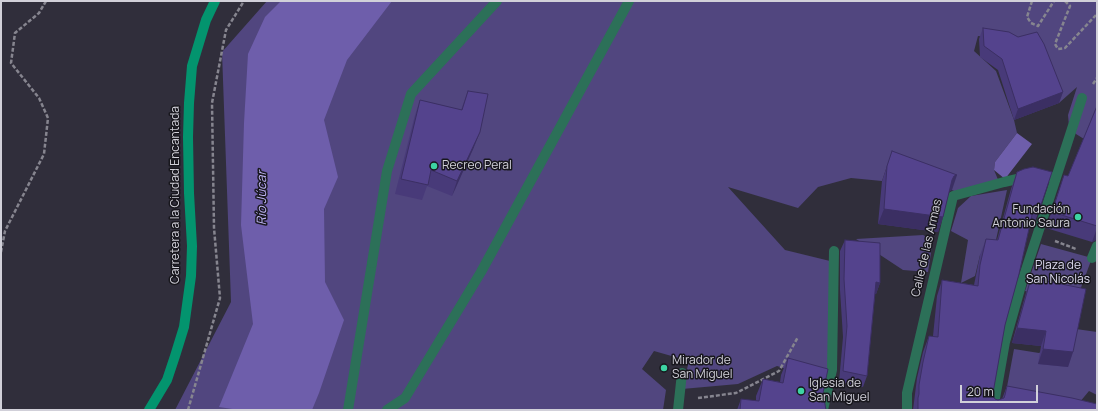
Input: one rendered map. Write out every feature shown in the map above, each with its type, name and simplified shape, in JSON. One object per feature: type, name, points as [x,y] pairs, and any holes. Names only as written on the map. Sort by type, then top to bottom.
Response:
[{"type":"main road","name":"Carretera a la Ciudad Encantada","points":[[149,410],[167,380],[184,327],[191,276],[192,246],[188,193],[189,103],[192,66],[206,20],[215,1]]},
{"type":"street","points":[[348,410],[387,171],[411,94],[497,1]]},
{"type":"street","points":[[386,410],[405,398],[481,272],[629,1]]},
{"type":"street","points":[[993,410],[1005,342],[1037,235],[1082,98]]},
{"type":"street","name":"Calle de las Armas","points":[[907,410],[907,393],[953,196],[1026,177],[1056,177]]},
{"type":"street","points":[[823,410],[832,370],[834,250]]},
{"type":"street","points":[[679,405],[682,373]]},
{"type":"path","points":[[1,252],[5,231],[44,154],[48,118],[39,98],[11,63],[15,33],[39,13],[46,1]]},
{"type":"path","points":[[188,410],[220,298],[214,228],[212,103],[226,30],[244,1]]},
{"type":"path","points":[[1032,1],[1027,17],[1031,23],[1038,26],[1054,1]]},
{"type":"path","points":[[1064,1],[1070,6],[1055,44],[1058,49],[1065,48],[1097,14]]},
{"type":"path","points":[[1037,235],[1094,253]]},
{"type":"path","points":[[679,405],[736,393],[779,371],[798,337]]},
{"type":"green space","points":[[267,1],[1097,1],[1097,111],[1084,139],[1076,134],[1069,126],[1068,115],[1077,87],[1059,103],[1035,44],[978,36],[974,51],[996,71],[1014,120],[1017,133],[995,162],[994,170],[999,182],[957,192],[887,166],[882,181],[851,178],[818,187],[798,208],[728,187],[785,250],[830,261],[829,382],[777,366],[738,384],[682,389],[689,361],[654,351],[642,369],[666,390],[663,410],[175,410],[231,302],[222,52]]},
{"type":"green space","points":[[1007,190],[994,249],[980,255],[975,276],[961,283],[968,240],[951,231],[958,208],[971,196]]},
{"type":"green space","points":[[923,235],[933,240],[928,272],[903,270],[856,239]]},
{"type":"green space","name":"Plaza de San Nicolás","points":[[1041,244],[1092,258],[1076,301],[1025,291]]},
{"type":"green space","points":[[1076,329],[1097,332],[1097,395],[1089,391],[1079,403],[1004,403],[1014,349],[1039,353]]},
{"type":"water","name":"Río Júcar","points":[[281,1],[392,1],[347,60],[324,120],[338,177],[324,209],[325,282],[344,320],[319,393],[312,410],[239,410],[219,407],[253,324],[241,225],[248,54],[265,17]]},
{"type":"water","points":[[1017,133],[1032,144],[1005,179],[994,170],[995,162]]},
{"type":"building","points":[[983,28],[1009,32],[1018,37],[1037,32],[1044,44],[1063,92],[1018,109],[1002,59],[984,46]]},
{"type":"building","name":"Recreo Peral","points":[[468,91],[488,94],[480,132],[457,181],[431,170],[428,185],[401,179],[420,100],[462,110]]},
{"type":"building","points":[[1097,106],[1097,226],[1052,212],[1064,175],[1068,176]]},
{"type":"building","points":[[892,151],[957,175],[954,176],[952,180],[943,217],[884,209],[887,166]]},
{"type":"building","points":[[1033,167],[1052,172],[1040,208],[1034,206],[1019,274],[1005,325],[993,396],[998,400],[1004,398],[1007,386],[1097,404],[1097,410],[918,410],[919,385],[929,336],[938,337],[942,280],[978,286],[980,265],[986,239],[998,240],[1017,172]]},
{"type":"building","points":[[845,240],[880,243],[880,283],[876,282],[867,376],[843,371],[847,326],[844,279]]},
{"type":"building","points":[[1031,278],[1086,289],[1073,352],[1043,349],[1046,331],[1017,328]]},
{"type":"building","points":[[788,358],[828,369],[823,393],[826,410],[740,410],[741,399],[759,401],[763,379],[783,383]]},
{"type":"place","name":"Recreo Peral","points":[[434,166]]},
{"type":"place","name":"Fundación Antonio Saura","points":[[1078,217]]},
{"type":"place","name":"Mirador de San Miguel","points":[[664,368]]},
{"type":"place","name":"Iglesia de San Miguel","points":[[801,391]]}]
